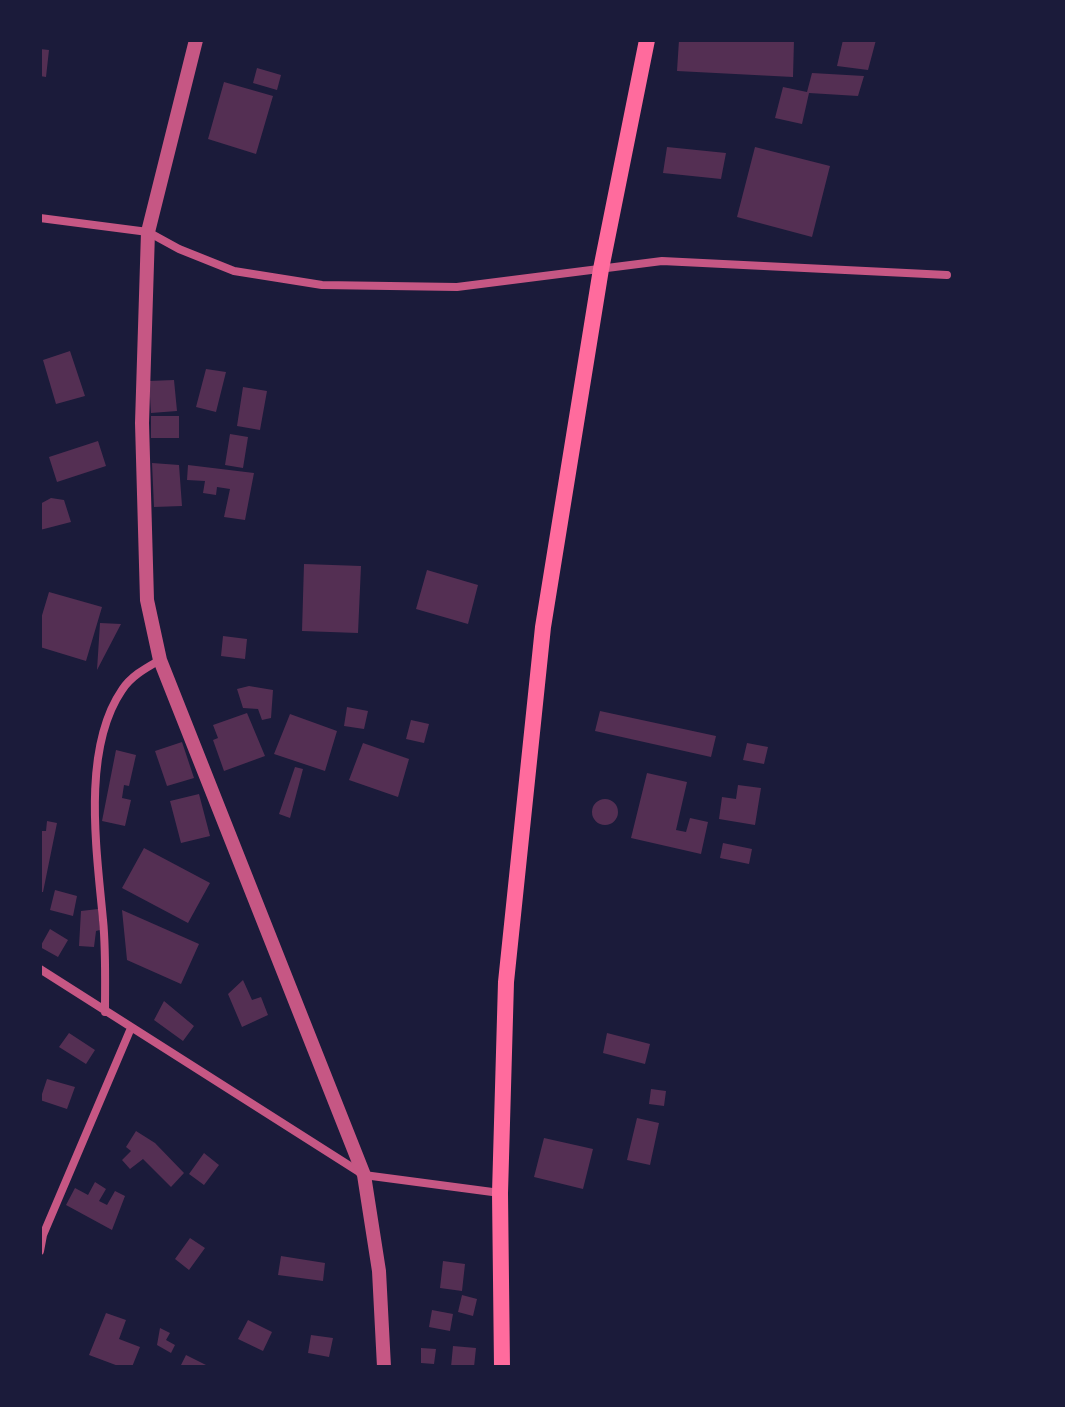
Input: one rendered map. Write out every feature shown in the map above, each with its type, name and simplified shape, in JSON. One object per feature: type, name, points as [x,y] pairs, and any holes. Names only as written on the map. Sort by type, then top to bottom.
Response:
[{"type":"main road","points":[[502,1367],[500,1193],[506,982],[543,627],[601,269],[647,40]]},
{"type":"street","points":[[196,40],[148,232],[142,423],[147,600],[160,660],[364,1175],[379,1271],[384,1367]]},
{"type":"street","points":[[40,218],[148,232],[179,249],[234,271],[322,285],[457,287],[662,261],[947,275]]},
{"type":"street","points":[[105,1012],[104,923],[93,827],[94,794],[107,723],[121,690],[136,675],[160,660]]},
{"type":"street","points":[[40,969],[364,1175],[500,1193]]},
{"type":"street","points":[[40,1251],[43,1235],[131,1028]]},
{"type":"building","points":[[679,40],[794,40],[793,77],[677,71]]},
{"type":"building","points":[[843,40],[876,40],[868,70],[837,66]]},
{"type":"building","points":[[40,49],[49,50],[46,77],[40,76]]},
{"type":"building","points":[[257,68],[281,75],[277,90],[253,83]]},
{"type":"building","points":[[812,73],[864,76],[858,96],[809,93],[802,124],[775,118],[783,87],[807,92]]},
{"type":"building","points":[[224,82],[273,96],[256,154],[208,139]]},
{"type":"building","points":[[667,147],[726,153],[721,179],[663,173]]},
{"type":"building","points":[[755,147],[830,166],[812,237],[737,217]]},
{"type":"building","points":[[70,351],[85,396],[56,404],[43,360]]},
{"type":"building","points":[[206,369],[226,372],[216,412],[196,407]]},
{"type":"building","points":[[174,380],[177,411],[151,413],[149,381]]},
{"type":"building","points":[[243,387],[267,391],[260,430],[237,426]]},
{"type":"building","points":[[151,416],[179,416],[179,438],[151,438]]},
{"type":"building","points":[[230,434],[248,437],[243,468],[225,465]]},
{"type":"building","points":[[98,441],[106,466],[57,482],[49,457]]},
{"type":"building","points":[[152,463],[179,465],[182,506],[154,507]]},
{"type":"building","points":[[188,465],[254,473],[245,520],[224,517],[230,489],[217,487],[216,495],[203,493],[205,481],[187,480]]},
{"type":"building","points":[[51,498],[64,500],[71,522],[40,530],[40,504]]},
{"type":"building","points":[[304,564],[361,566],[358,633],[302,631]]},
{"type":"building","points":[[427,570],[478,585],[468,624],[416,609]]},
{"type":"building","points":[[49,592],[102,607],[86,661],[40,647],[40,622]]},
{"type":"building","points":[[100,623],[121,624],[97,670]]},
{"type":"building","points":[[223,636],[247,639],[245,659],[221,656]]},
{"type":"building","points":[[249,686],[273,690],[271,718],[262,720],[258,709],[243,708],[237,689]]},
{"type":"building","points":[[347,707],[368,711],[364,729],[344,726]]},
{"type":"building","points":[[600,711],[716,736],[711,757],[595,731]]},
{"type":"building","points":[[247,713],[265,756],[224,771],[213,740],[218,738],[213,725]]},
{"type":"building","points":[[290,714],[337,731],[325,771],[274,754]]},
{"type":"building","points":[[411,720],[429,724],[424,743],[406,739]]},
{"type":"building","points":[[182,742],[194,778],[167,786],[155,751]]},
{"type":"building","points":[[363,743],[409,759],[398,797],[349,780]]},
{"type":"building","points":[[747,743],[768,747],[764,764],[743,760]]},
{"type":"building","points":[[116,750],[136,755],[129,786],[124,785],[122,798],[131,800],[125,826],[102,821]]},
{"type":"building","points":[[295,767],[303,769],[290,818],[279,814]]},
{"type":"building","points":[[647,773],[687,782],[676,830],[686,832],[690,818],[708,822],[701,854],[631,838]]},
{"type":"building","points":[[738,785],[761,788],[755,825],[719,819],[722,797],[736,799]]},
{"type":"building","points":[[199,794],[210,836],[181,843],[170,801]]},
{"type":"building","points":[[605,799],[614,803],[618,812],[614,821],[605,825],[596,821],[592,812],[596,803]]},
{"type":"building","points":[[47,821],[57,823],[43,892],[40,892],[40,831],[46,831]]},
{"type":"building","points":[[723,843],[752,849],[749,864],[720,858]]},
{"type":"building","points":[[144,848],[210,883],[188,923],[122,888]]},
{"type":"building","points":[[55,890],[77,896],[73,916],[50,910]]},
{"type":"building","points":[[98,909],[100,930],[96,931],[94,947],[79,946],[81,911]]},
{"type":"building","points":[[122,910],[199,944],[181,984],[127,960]]},
{"type":"building","points":[[50,929],[68,940],[58,957],[40,947]]},
{"type":"building","points":[[243,980],[252,1000],[261,997],[268,1015],[242,1027],[228,994]]},
{"type":"building","points":[[164,1001],[194,1026],[183,1041],[154,1020]]},
{"type":"building","points":[[69,1033],[95,1050],[86,1064],[59,1047]]},
{"type":"building","points":[[607,1033],[650,1044],[645,1064],[603,1053]]},
{"type":"building","points":[[47,1079],[75,1087],[67,1109],[40,1100]]},
{"type":"building","points":[[651,1089],[666,1091],[664,1106],[649,1104]]},
{"type":"building","points":[[637,1118],[659,1123],[650,1165],[627,1160]]},
{"type":"building","points":[[136,1131],[155,1143],[184,1173],[171,1187],[143,1159],[130,1169],[122,1160],[131,1151],[126,1147]]},
{"type":"building","points":[[544,1138],[593,1149],[583,1189],[534,1177]]},
{"type":"building","points":[[204,1153],[219,1165],[204,1185],[189,1174]]},
{"type":"building","points":[[95,1182],[106,1189],[99,1201],[107,1205],[115,1191],[125,1196],[112,1230],[66,1205],[75,1188],[88,1195]]},
{"type":"building","points":[[190,1238],[205,1248],[189,1270],[175,1259]]},
{"type":"building","points":[[281,1256],[325,1263],[323,1281],[278,1275]]},
{"type":"building","points":[[443,1261],[465,1264],[462,1291],[440,1288]]},
{"type":"building","points":[[462,1295],[477,1299],[473,1316],[458,1312]]},
{"type":"building","points":[[432,1310],[453,1314],[450,1331],[429,1327]]},
{"type":"building","points":[[106,1313],[126,1320],[119,1339],[140,1347],[132,1367],[121,1367],[89,1355]]},
{"type":"building","points":[[248,1320],[272,1332],[263,1351],[238,1339]]},
{"type":"building","points":[[160,1328],[170,1333],[166,1340],[175,1345],[171,1353],[157,1345]]},
{"type":"building","points":[[311,1335],[333,1338],[329,1357],[308,1353]]},
{"type":"building","points":[[453,1346],[476,1348],[474,1367],[451,1367]]},
{"type":"building","points":[[421,1348],[436,1349],[434,1364],[421,1363]]},
{"type":"building","points":[[186,1355],[206,1365],[205,1367],[180,1367]]}]
